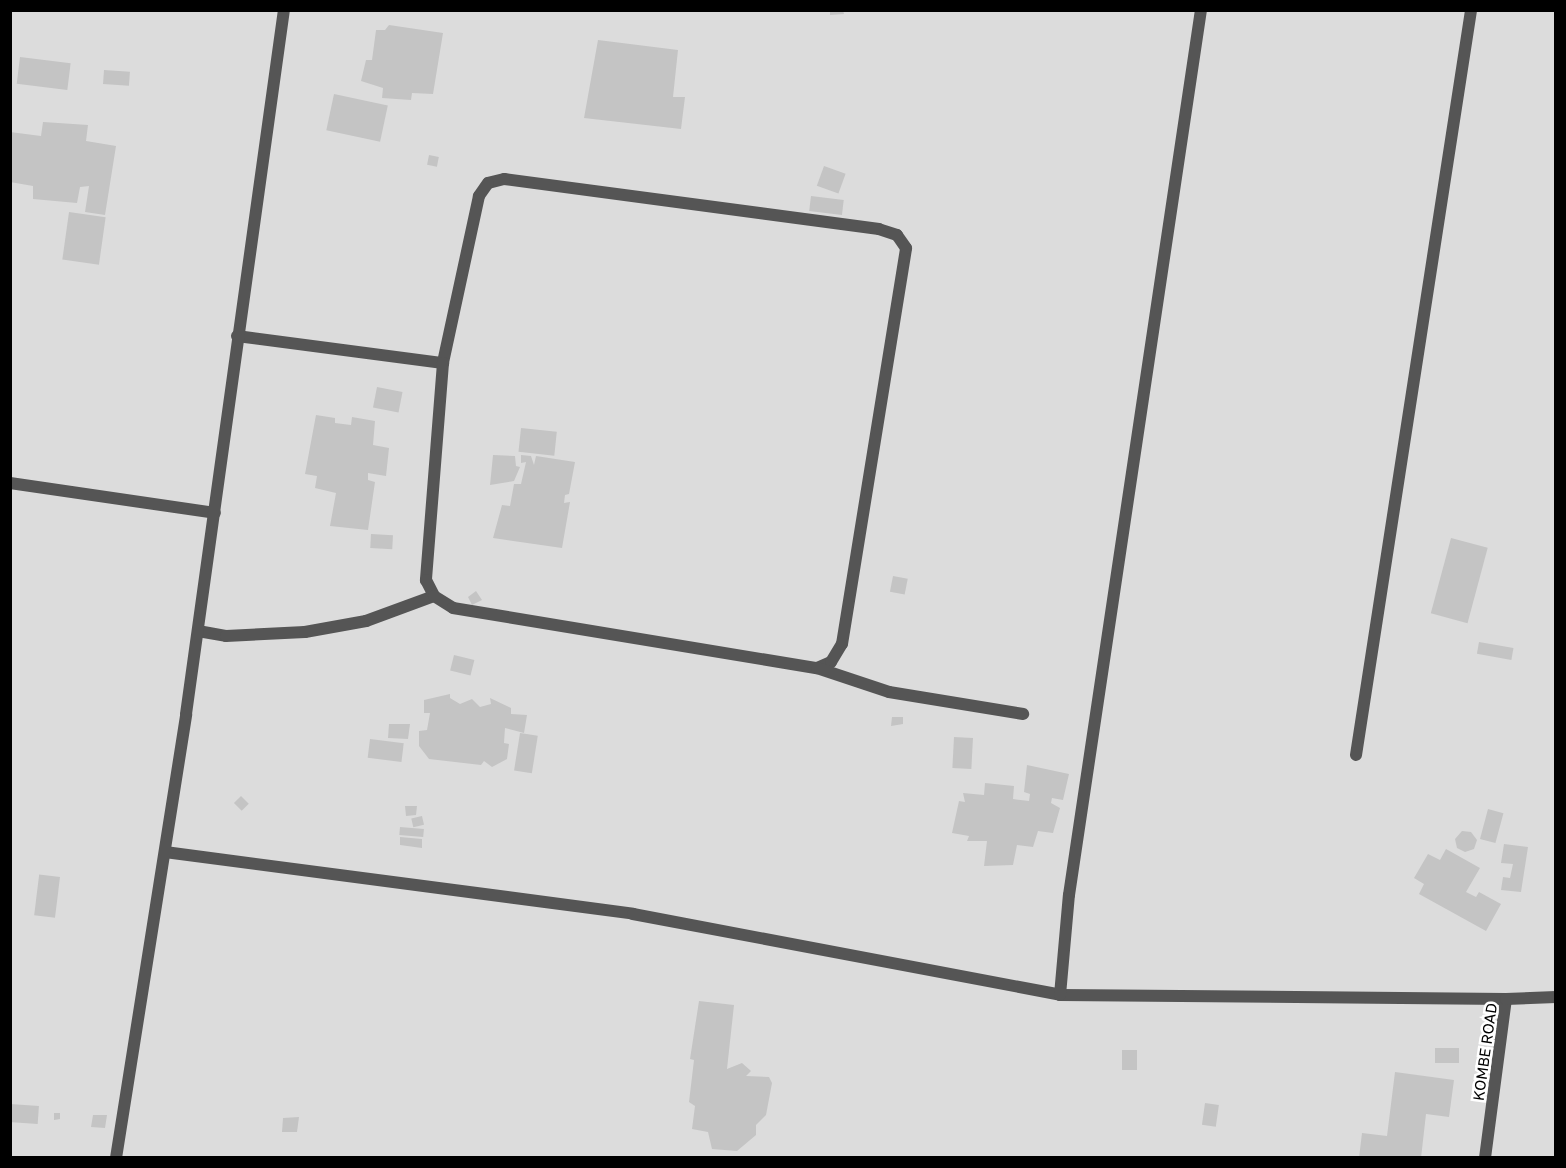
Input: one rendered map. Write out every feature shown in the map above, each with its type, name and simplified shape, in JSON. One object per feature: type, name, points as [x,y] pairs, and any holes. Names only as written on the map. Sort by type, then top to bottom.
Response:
[{"type":"street","points":[[116,1158],[198,631],[237,336],[284,10]]},
{"type":"street","points":[[1060,995],[1069,895],[1201,10]]},
{"type":"street","points":[[1356,755],[1471,10]]},
{"type":"street","points":[[817,668],[831,662],[842,644],[906,248],[897,235],[879,229],[504,179],[488,183],[479,196],[443,363],[426,580],[434,596],[453,608],[817,668],[889,692],[1023,714]]},
{"type":"street","points":[[237,336],[443,363]]},
{"type":"street","points":[[10,483],[214,513]]},
{"type":"street","points":[[198,631],[226,636],[305,632],[366,621],[434,596]]},
{"type":"street","points":[[165,852],[633,914],[1060,995],[1506,999]]},
{"type":"street","name":"KOMBE ROAD","points":[[1485,1158],[1506,999],[1556,997]]},
{"type":"shaded area","points":[[11,11],[1555,11],[1555,1157],[11,1157]]},
{"type":"building","points":[[830,10],[843,10],[844,14],[830,15]]},
{"type":"building","points":[[389,25],[443,33],[433,94],[412,93],[411,100],[382,98],[383,88],[361,81],[366,60],[372,60],[376,30],[385,30]]},
{"type":"building","points":[[598,40],[678,50],[673,97],[685,97],[681,129],[584,118]]},
{"type":"building","points":[[20,57],[71,63],[67,90],[17,84]]},
{"type":"building","points":[[104,70],[130,72],[129,86],[103,84]]},
{"type":"building","points":[[334,94],[388,105],[380,142],[326,130]]},
{"type":"building","points":[[43,122],[88,125],[86,141],[116,146],[105,215],[85,212],[89,186],[80,187],[77,203],[33,199],[33,186],[10,182],[10,132],[41,136]]},
{"type":"building","points":[[429,155],[439,157],[437,167],[427,165]]},
{"type":"building","points":[[824,166],[846,174],[838,194],[817,186]]},
{"type":"building","points":[[811,196],[844,200],[842,215],[809,211]]},
{"type":"building","points":[[69,212],[106,217],[99,265],[62,260]]},
{"type":"building","points":[[377,387],[403,392],[399,413],[373,408]]},
{"type":"building","points":[[316,415],[335,418],[335,423],[351,425],[352,417],[375,421],[373,445],[389,448],[386,476],[368,473],[368,480],[375,482],[368,530],[330,526],[336,493],[315,488],[317,476],[305,474]]},
{"type":"building","points":[[521,428],[557,432],[554,456],[518,452]]},
{"type":"building","points":[[493,455],[515,456],[516,466],[520,467],[514,481],[490,485]]},
{"type":"building","points":[[521,455],[531,456],[534,465],[536,456],[575,462],[569,494],[565,495],[564,503],[570,502],[562,548],[493,538],[502,505],[510,506],[514,484],[521,484],[526,462],[521,463]]},
{"type":"building","points":[[371,534],[393,535],[392,549],[370,548]]},
{"type":"building","points":[[1451,538],[1488,548],[1468,623],[1431,613]]},
{"type":"building","points":[[893,576],[908,579],[905,595],[890,592]]},
{"type":"building","points":[[476,591],[482,600],[472,605],[468,597]]},
{"type":"building","points":[[1479,642],[1513,648],[1511,660],[1477,654]]},
{"type":"building","points":[[454,655],[474,660],[471,676],[450,671]]},
{"type":"building","points":[[450,694],[450,698],[460,704],[472,699],[480,707],[491,704],[490,698],[511,708],[511,714],[527,715],[524,733],[505,728],[504,743],[509,744],[507,759],[492,767],[484,761],[481,765],[429,759],[419,746],[419,731],[427,730],[430,713],[424,713],[424,700]]},
{"type":"building","points":[[892,717],[903,717],[903,724],[891,726]]},
{"type":"building","points":[[389,724],[410,724],[408,739],[388,738]]},
{"type":"building","points":[[520,733],[538,736],[532,773],[514,771]]},
{"type":"building","points":[[954,737],[973,738],[971,769],[952,768]]},
{"type":"building","points":[[370,739],[404,743],[401,762],[368,758]]},
{"type":"building","points":[[1027,765],[1069,774],[1063,800],[1052,798],[1051,803],[1060,808],[1053,833],[1038,831],[1033,847],[1017,845],[1013,865],[984,866],[987,841],[967,841],[969,836],[952,833],[959,801],[965,802],[963,793],[984,795],[985,783],[1014,786],[1013,799],[1029,801],[1030,794],[1024,792]]},
{"type":"building","points":[[241,796],[249,804],[242,811],[234,803]]},
{"type":"building","points":[[405,806],[417,806],[416,815],[406,816]]},
{"type":"building","points":[[1488,809],[1503,813],[1495,843],[1480,839]]},
{"type":"building","points":[[422,816],[424,825],[413,827],[411,818]]},
{"type":"building","points":[[400,827],[424,829],[423,837],[399,835]]},
{"type":"building","points":[[1462,831],[1471,832],[1477,840],[1474,849],[1465,852],[1457,848],[1455,839]]},
{"type":"building","points":[[400,837],[422,839],[422,848],[400,845]]},
{"type":"building","points":[[1504,844],[1528,847],[1521,892],[1501,890],[1503,877],[1510,878],[1513,864],[1501,863]]},
{"type":"building","points":[[1446,849],[1480,868],[1466,892],[1476,897],[1479,892],[1501,904],[1486,931],[1419,894],[1424,884],[1414,878],[1428,854],[1440,860]]},
{"type":"building","points":[[39,874],[60,877],[55,918],[34,915]]},
{"type":"building","points":[[699,1001],[734,1005],[727,1069],[742,1063],[751,1071],[746,1076],[769,1077],[772,1083],[766,1115],[756,1125],[756,1135],[737,1151],[712,1149],[708,1132],[692,1129],[695,1106],[689,1102],[694,1060],[690,1059]]},
{"type":"building","points":[[1435,1048],[1459,1048],[1459,1063],[1435,1063]]},
{"type":"building","points":[[1122,1050],[1137,1050],[1137,1070],[1122,1070]]},
{"type":"building","points":[[1395,1072],[1454,1080],[1449,1117],[1426,1114],[1421,1158],[1359,1158],[1362,1133],[1387,1136]]},
{"type":"building","points":[[1205,1103],[1219,1105],[1216,1127],[1202,1125]]},
{"type":"building","points":[[10,1104],[39,1106],[38,1124],[10,1122]]},
{"type":"building","points":[[54,1113],[60,1113],[60,1119],[54,1120]]},
{"type":"building","points":[[93,1115],[107,1115],[105,1128],[91,1127]]},
{"type":"building","points":[[299,1117],[297,1132],[282,1132],[283,1118]]}]
